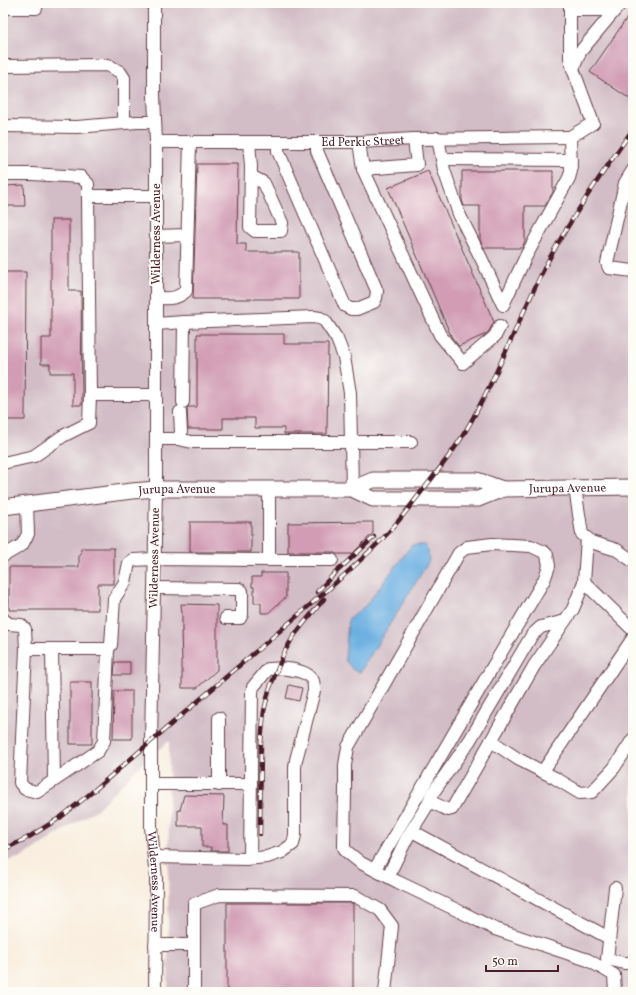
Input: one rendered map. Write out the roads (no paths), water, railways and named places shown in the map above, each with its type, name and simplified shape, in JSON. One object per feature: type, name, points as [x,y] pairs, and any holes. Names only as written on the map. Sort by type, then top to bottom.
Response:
[{"type":"main road","name":"Jurupa Avenue","points":[[3,507],[156,489],[352,489],[373,499],[478,499],[503,489],[633,487]]},
{"type":"street","points":[[3,8],[36,8],[36,3]]},
{"type":"street","name":"Wilderness Avenue","points":[[154,3],[156,142],[156,489],[151,741],[151,827],[156,879],[155,992]]},
{"type":"street","points":[[438,138],[444,170],[459,214],[503,305],[526,256],[569,178],[571,172],[570,137],[593,123],[570,58],[570,6],[618,6]]},
{"type":"street","points":[[573,69],[580,52],[618,6]]},
{"type":"street","points":[[3,66],[108,65],[120,72],[124,78],[124,123]]},
{"type":"street","points":[[3,126],[77,126],[155,122]]},
{"type":"street","name":"Ed Perkic Street","points":[[156,142],[359,142],[438,138],[570,137]]},
{"type":"street","points":[[363,169],[417,165],[414,139]]},
{"type":"street","points":[[156,298],[173,298],[180,296],[186,291],[190,142]]},
{"type":"street","points":[[249,142],[251,176],[250,227],[255,231],[281,231],[282,223],[264,183],[251,176]]},
{"type":"street","points":[[278,142],[278,151],[345,306],[351,309],[357,309],[374,302],[377,290],[317,151],[317,142]]},
{"type":"street","points":[[359,142],[363,169],[440,335],[464,363],[495,336],[500,326]]},
{"type":"street","points":[[442,159],[571,160]]},
{"type":"street","points":[[633,170],[625,183],[607,263],[609,268],[633,271]]},
{"type":"street","points":[[3,174],[81,177],[88,184],[90,395],[89,423],[63,436],[34,456],[3,463]]},
{"type":"street","points":[[88,196],[156,196]]},
{"type":"street","points":[[156,236],[187,235]]},
{"type":"street","points":[[156,324],[314,316],[325,321],[344,356],[350,393],[352,489]]},
{"type":"street","points":[[178,439],[181,433],[184,322]]},
{"type":"street","points":[[90,395],[156,395]]},
{"type":"street","points":[[156,439],[178,439],[192,442],[411,442]]},
{"type":"street","points":[[575,488],[582,534],[591,542],[618,550],[633,561]]},
{"type":"street","points":[[269,489],[269,560]]},
{"type":"street","points":[[3,556],[22,545],[28,534],[27,504]]},
{"type":"street","points":[[430,801],[448,810],[452,809],[534,666],[573,609],[584,582],[587,538]]},
{"type":"street","points":[[375,869],[501,650],[544,580],[549,566],[547,555],[544,552],[531,546],[492,544],[467,547],[459,552],[348,747],[345,765],[344,846],[346,851],[361,863],[494,929],[588,960],[614,974],[615,992]]},
{"type":"street","points":[[3,619],[9,624],[21,625],[25,628],[26,649],[20,783],[25,789],[36,792],[98,751],[104,741],[108,649],[111,645],[114,599],[125,582],[129,563],[132,560],[332,560]]},
{"type":"street","points":[[584,582],[633,630]]},
{"type":"street","points":[[154,588],[239,589],[242,591],[242,614],[240,618],[226,618]]},
{"type":"street","points":[[388,876],[430,801],[432,794],[470,740],[532,635],[541,627],[565,621]]},
{"type":"street","points":[[543,772],[633,638]]},
{"type":"street","points":[[26,649],[108,649]]},
{"type":"street","points":[[52,649],[54,780]]},
{"type":"street","points":[[154,857],[250,858],[266,857],[282,852],[293,844],[296,835],[295,767],[314,691],[314,682],[308,674],[300,671],[277,668],[268,670],[253,687],[250,858]]},
{"type":"street","points":[[219,718],[219,785]]},
{"type":"street","points":[[492,741],[518,759],[580,793],[592,792],[614,768],[633,739]]},
{"type":"street","points":[[151,784],[251,784]]},
{"type":"street","points":[[412,831],[609,938]]},
{"type":"street","points":[[615,888],[607,959],[624,963],[633,963]]},
{"type":"street","points":[[193,992],[194,904],[219,896],[355,896],[380,910],[392,926],[385,992]]},
{"type":"street","points":[[155,945],[194,945]]},
{"type":"water","points":[[412,545],[425,545],[428,551],[429,561],[360,672],[353,670],[345,660],[348,620],[366,605]]},
{"type":"railway","points":[[3,850],[29,837],[61,817],[91,793],[331,587],[367,554],[392,528],[443,464],[462,437],[486,394],[548,261],[578,210],[633,129]]},
{"type":"railway","points":[[317,592],[374,537]]},
{"type":"railway","points":[[260,834],[261,742],[264,711],[269,690],[284,653],[293,637],[324,599]]}]
